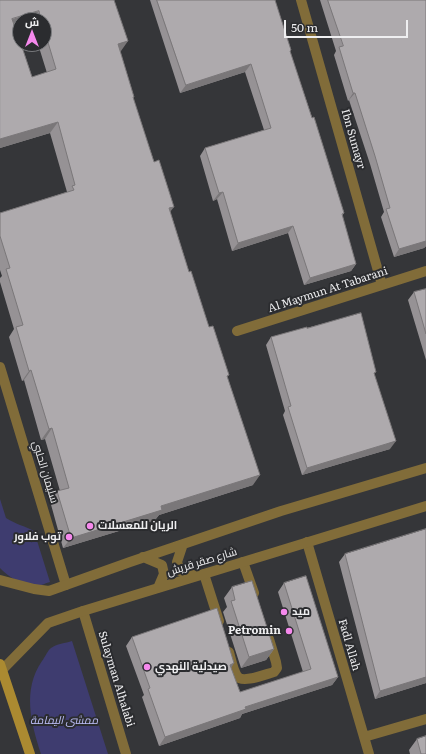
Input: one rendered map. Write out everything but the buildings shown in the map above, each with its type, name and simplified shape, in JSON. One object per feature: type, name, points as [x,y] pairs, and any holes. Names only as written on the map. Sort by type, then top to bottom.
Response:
[{"type":"main road","points":[[1,667],[30,754]]},
{"type":"street","name":"Ibn Sumayr","points":[[301,0],[382,285]]},
{"type":"street","name":"Al Maymun At Tabarani","points":[[237,331],[426,271]]},
{"type":"street","name":"سليمان الحلبي","points":[[0,367],[66,585]]},
{"type":"street","name":"شارع صقر قريش","points":[[0,580],[34,589],[49,591],[143,557],[281,511],[426,468]]},
{"type":"street","name":"شارع صقر قريش","points":[[1,667],[48,623],[426,506]]},
{"type":"street","name":"Fadl Allah","points":[[307,542],[369,754]]},
{"type":"street","points":[[183,544],[177,562],[180,572],[200,575],[224,636],[237,677],[242,680],[247,680],[274,672],[276,662],[267,633]]},
{"type":"street","points":[[143,557],[162,565],[164,574],[158,588]]},
{"type":"street","points":[[243,562],[257,604]]},
{"type":"street","name":"Sulayman Alhalabi","points":[[83,611],[126,754]]},
{"type":"street","points":[[364,737],[426,719]]},
{"type":"green space","points":[[0,499],[6,518],[34,531],[50,582],[37,586],[26,584],[11,577],[0,568]]},
{"type":"green space","name":"ممشى اليمامة","points":[[72,641],[108,754],[41,754],[34,730],[30,707],[32,683],[36,672],[50,649]]},
{"type":"place","name":"الريان للمعسلات","points":[[90,526]]},
{"type":"place","name":"توب فلاور","points":[[69,537]]},
{"type":"place","name":"ميد","points":[[284,612]]},
{"type":"place","name":"Petromin","points":[[289,631]]},
{"type":"place","name":"صيدلية النهدي","points":[[147,667]]}]
